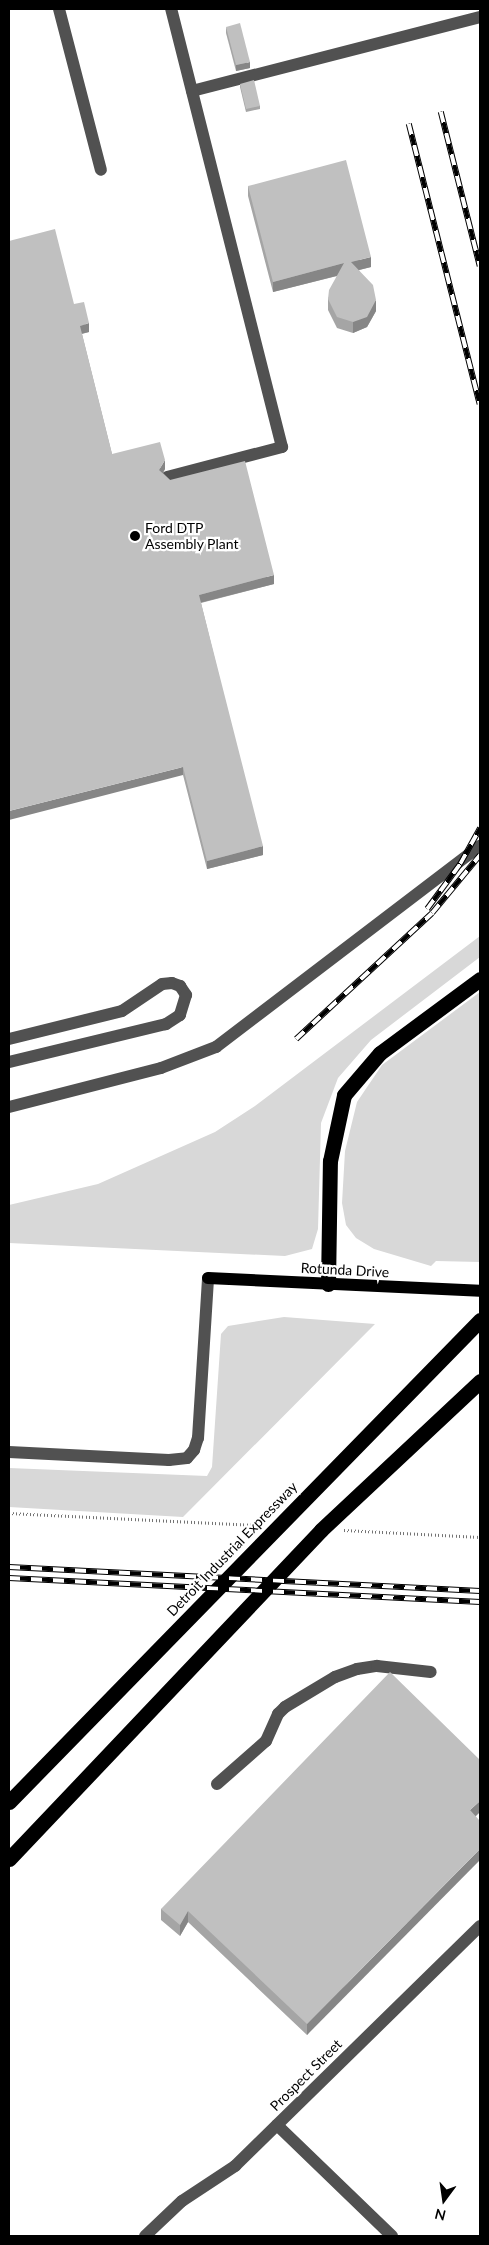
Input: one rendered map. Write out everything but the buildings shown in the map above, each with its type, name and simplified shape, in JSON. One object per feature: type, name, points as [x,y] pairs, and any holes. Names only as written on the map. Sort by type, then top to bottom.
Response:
[{"type":"highway","points":[[328,1284],[330,1161],[344,1095],[380,1053],[480,979]]},
{"type":"highway","name":"Detroit Industrial Expressway","points":[[9,1802],[480,1320]]},
{"type":"highway","points":[[9,1859],[321,1530],[480,1381]]},
{"type":"main road","name":"Rotunda Drive","points":[[208,1278],[480,1291]]},
{"type":"street","points":[[59,9],[102,170]]},
{"type":"street","points":[[167,476],[282,447],[171,9]]},
{"type":"street","points":[[192,91],[480,17]]},
{"type":"street","points":[[9,1107],[160,1068],[216,1047],[480,846]]},
{"type":"street","points":[[9,1039],[122,1011],[162,984],[180,986],[186,995],[180,1015],[166,1024],[9,1062]]},
{"type":"street","points":[[9,1452],[169,1460],[187,1458],[194,1450],[198,1438],[208,1278]]},
{"type":"street","points":[[216,1784],[266,1741],[278,1714],[285,1707],[335,1677],[357,1669],[377,1666],[431,1672]]},
{"type":"street","name":"Prospect Street","points":[[145,2236],[182,2201],[235,2166],[480,1926]]},
{"type":"street","points":[[277,2126],[392,2236]]},
{"type":"path","points":[[9,1513],[247,1524]]},
{"type":"path","points":[[357,1530],[480,1536]]},
{"type":"shaded area","points":[[480,936],[480,957],[371,1040],[338,1078],[321,1123],[318,1229],[312,1249],[285,1256],[9,1243],[9,1205],[98,1184],[215,1132],[255,1106]]},
{"type":"shaded area","points":[[480,992],[480,1262],[436,1261],[431,1266],[374,1249],[356,1238],[346,1225],[342,1203],[345,1151],[357,1102],[382,1065]]},
{"type":"shaded area","points":[[284,1317],[375,1324],[183,1517],[9,1507],[9,1468],[207,1476],[212,1467],[221,1334],[228,1326]]},
{"type":"railway","points":[[441,112],[480,266]]},
{"type":"railway","points":[[409,124],[480,404]]},
{"type":"railway","points":[[427,909],[460,864],[480,828]]},
{"type":"railway","points":[[296,1039],[432,913],[480,855]]},
{"type":"railway","points":[[9,1567],[480,1591]]},
{"type":"railway","points":[[9,1578],[480,1602]]},
{"type":"place","name":"Ford DTP Assembly Plant","points":[[135,536]]}]
